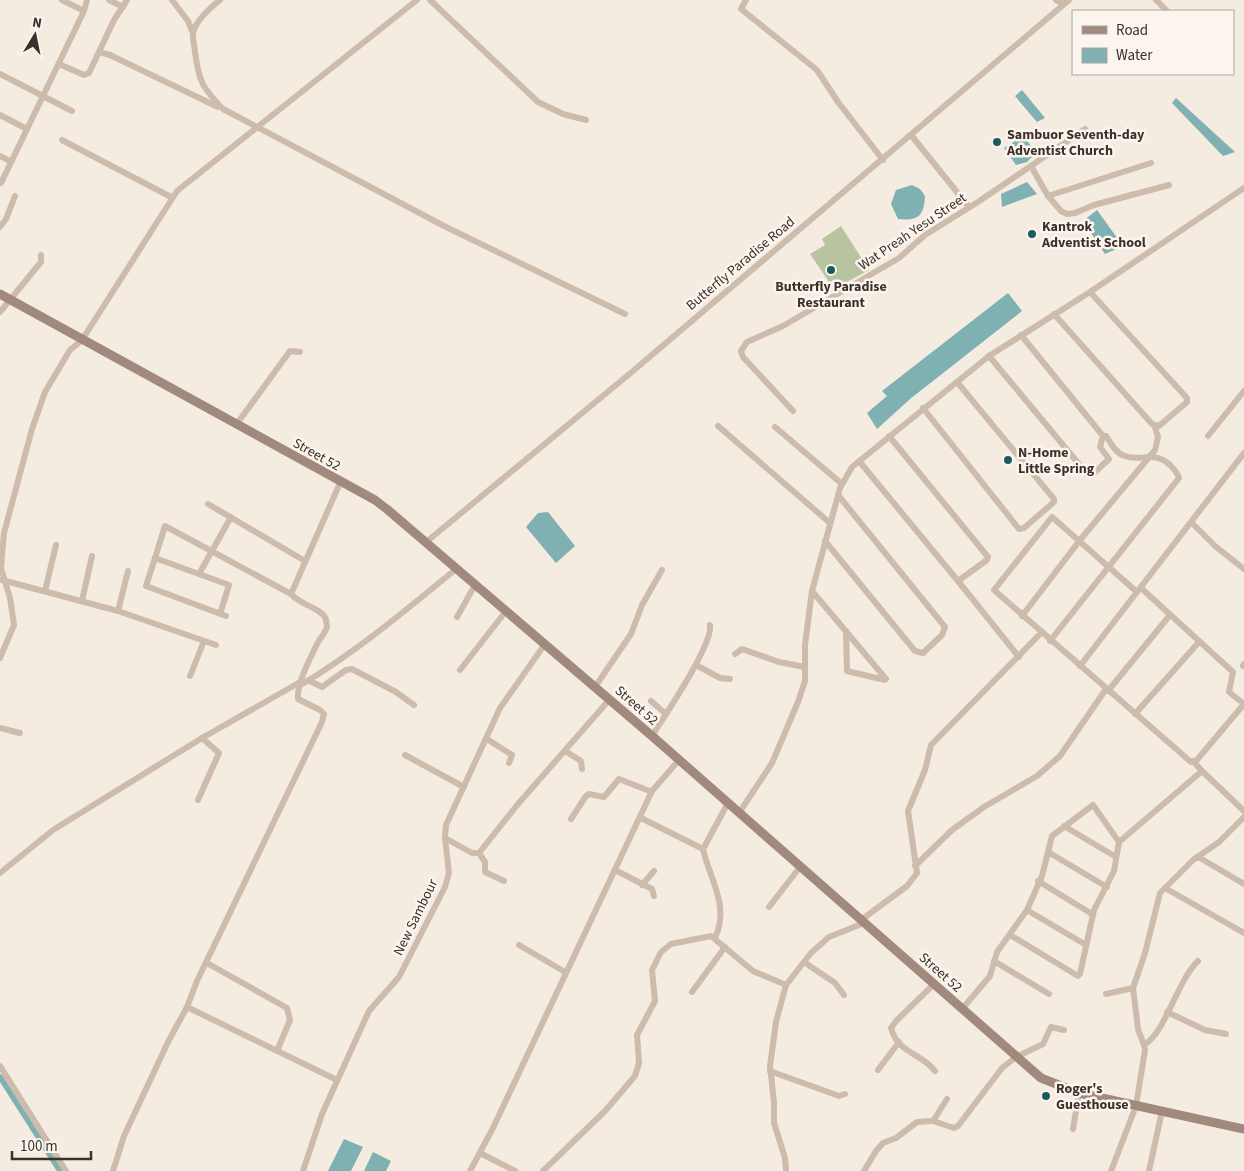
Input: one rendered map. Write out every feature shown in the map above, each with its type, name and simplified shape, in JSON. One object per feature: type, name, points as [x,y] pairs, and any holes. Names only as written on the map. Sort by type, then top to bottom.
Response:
[{"type":"street","points":[[62,0],[84,11]]},
{"type":"street","points":[[1,183],[84,11],[87,0]]},
{"type":"street","points":[[109,0],[123,7]]},
{"type":"street","points":[[59,64],[87,75],[127,0]]},
{"type":"street","points":[[172,0],[188,21],[193,33],[198,75],[206,91],[223,109]]},
{"type":"street","points":[[193,33],[206,12],[220,0]]},
{"type":"street","points":[[0,658],[9,642],[14,625],[10,598],[2,580],[1,556],[4,532],[32,429],[45,392],[70,350],[82,340],[144,245],[171,197],[189,180],[257,129],[340,60],[417,0]]},
{"type":"street","points":[[430,0],[538,102],[563,114],[586,120]]},
{"type":"street","points":[[746,0],[742,10],[817,70],[838,102],[883,160]]},
{"type":"street","points":[[1056,0],[1067,1]]},
{"type":"street","points":[[1156,0],[1166,10]]},
{"type":"street","name":"Butterfly Paradise Road","points":[[425,543],[604,396],[883,160],[1067,1]]},
{"type":"street","points":[[99,52],[110,55],[223,109],[257,129],[311,155],[444,226],[625,314]]},
{"type":"street","points":[[0,74],[72,110]]},
{"type":"street","points":[[0,115],[27,129]]},
{"type":"street","name":"Wat Preah Yesu Street","points":[[793,411],[743,357],[741,351],[747,342],[783,326],[899,258],[925,235],[1085,129]]},
{"type":"street","points":[[911,135],[969,207]]},
{"type":"street","points":[[62,140],[171,197]]},
{"type":"street","points":[[0,156],[10,161]]},
{"type":"street","points":[[1048,196],[1150,163]]},
{"type":"street","points":[[1031,166],[1048,196],[1067,214],[1075,214],[1094,205],[1169,185]]},
{"type":"street","points":[[739,813],[772,763],[791,723],[805,681],[805,645],[812,591],[838,495],[842,484],[852,468],[923,408],[989,356],[1090,292],[1244,188]]},
{"type":"street","points":[[0,227],[6,219],[15,196]]},
{"type":"street","points":[[0,312],[41,262],[41,255]]},
{"type":"street","points":[[1090,292],[1187,398],[1186,402],[1155,427]]},
{"type":"street","name":"Street 52","points":[[0,294],[375,500],[610,699],[1041,1078],[1079,1092],[1244,1129]]},
{"type":"street","points":[[1022,616],[1080,540],[1157,445],[1158,432],[1155,427],[1054,314]]},
{"type":"street","points":[[1021,335],[1114,448],[1125,456],[1150,456],[1166,462],[1178,475],[1178,481],[1050,641]]},
{"type":"street","points":[[236,425],[290,351],[300,352]]},
{"type":"street","points":[[989,356],[1089,476],[1109,460],[1100,447],[1103,436]]},
{"type":"street","points":[[923,408],[1019,529],[1024,528],[1054,502],[1054,499],[957,382]]},
{"type":"street","points":[[1208,436],[1244,391]]},
{"type":"street","points":[[718,426],[830,523]]},
{"type":"street","points":[[775,427],[842,484]]},
{"type":"street","points":[[889,436],[988,557],[975,570],[958,581]]},
{"type":"street","points":[[1080,666],[1192,523],[1244,453]]},
{"type":"street","points":[[859,461],[1019,657]]},
{"type":"street","points":[[291,594],[340,482]]},
{"type":"street","points":[[825,542],[915,651],[923,653],[942,635],[945,627],[838,495]]},
{"type":"street","points":[[208,504],[305,561]]},
{"type":"street","points":[[199,574],[231,517]]},
{"type":"street","points":[[1193,761],[1244,704],[1229,692],[1233,672],[1170,614],[1109,566],[1052,517],[995,587],[995,593],[1187,760],[1193,761],[1244,811]]},
{"type":"street","points":[[1192,523],[1215,546],[1244,569]]},
{"type":"street","points":[[113,1171],[124,1136],[322,722],[324,714],[298,699],[301,683],[317,643],[327,626],[326,619],[321,613],[297,602],[291,594],[165,526],[146,586],[223,615],[229,585],[155,558]]},
{"type":"street","points":[[45,591],[56,545]]},
{"type":"street","points":[[82,601],[92,556]]},
{"type":"street","points":[[0,873],[53,830],[202,738],[301,683],[310,681],[456,569]]},
{"type":"street","points":[[118,611],[128,570]]},
{"type":"street","points":[[595,687],[631,634],[642,605],[662,570]]},
{"type":"street","points":[[2,580],[118,611],[216,645]]},
{"type":"street","points":[[457,617],[475,586]]},
{"type":"street","points":[[812,591],[846,631],[886,679],[885,680],[846,671],[846,631]]},
{"type":"street","points":[[460,670],[506,611]]},
{"type":"street","points":[[916,866],[952,830],[984,807],[1037,776],[1060,756],[1107,690],[1170,614]]},
{"type":"street","points":[[652,736],[696,665],[710,638],[710,625]]},
{"type":"street","points":[[786,1171],[785,1158],[774,1123],[774,1102],[770,1071],[776,1022],[786,985],[804,962],[828,937],[862,921],[907,886],[917,873],[908,811],[925,770],[931,745],[1041,633]]},
{"type":"street","points":[[190,676],[204,641]]},
{"type":"street","points":[[1135,714],[1199,642]]},
{"type":"street","name":"New Sambour","points":[[303,1171],[322,1114],[369,1011],[399,977],[445,888],[449,873],[444,838],[446,825],[510,690],[545,644]]},
{"type":"street","points":[[735,654],[742,649],[779,662],[805,667]]},
{"type":"street","points":[[696,665],[720,678],[730,679]]},
{"type":"street","points":[[310,681],[322,687],[346,670],[352,669],[396,692],[414,705]]},
{"type":"street","points":[[479,853],[518,804],[610,699]]},
{"type":"street","points":[[651,701],[666,714]]},
{"type":"street","points":[[0,728],[20,733]]},
{"type":"street","points":[[198,800],[219,753],[202,738]]},
{"type":"street","points":[[487,738],[512,755],[509,763]]},
{"type":"street","points":[[565,751],[580,761],[582,769]]},
{"type":"street","points":[[405,755],[464,787]]},
{"type":"street","points":[[470,1171],[652,792],[679,760]]},
{"type":"street","points":[[1010,935],[1078,976],[1080,974],[1092,914],[1114,871],[1119,842],[1202,771]]},
{"type":"street","points":[[571,819],[586,796],[589,794],[604,797],[619,779],[652,792]]},
{"type":"street","points":[[703,849],[728,804]]},
{"type":"street","points":[[962,1009],[990,976],[998,952],[1027,910],[1038,880],[1042,876],[1052,836],[1093,805],[1119,842]]},
{"type":"street","points":[[1111,1171],[1136,1106],[1145,1050],[1138,1029],[1133,988],[1145,953],[1158,900],[1165,888],[1196,858],[1219,842],[1244,817]]},
{"type":"street","points":[[641,818],[703,849],[720,897],[721,926],[715,938]]},
{"type":"street","points":[[1064,826],[1116,857]]},
{"type":"street","points":[[444,838],[472,853],[479,853]]},
{"type":"street","points":[[1048,852],[1107,887]]},
{"type":"street","points":[[479,853],[485,862],[485,872],[504,881]]},
{"type":"street","points":[[1196,858],[1200,858],[1244,884]]},
{"type":"street","points":[[769,907],[800,867]]},
{"type":"street","points":[[615,870],[654,890],[654,896]]},
{"type":"street","points":[[642,885],[654,871]]},
{"type":"street","points":[[1038,880],[1092,914]]},
{"type":"street","points":[[1165,888],[1244,933]]},
{"type":"street","points":[[1027,910],[1086,945]]},
{"type":"street","points":[[543,1171],[605,1111],[635,1076],[638,1063],[637,1034],[654,1000],[652,970],[661,952],[671,944],[705,936],[715,938],[753,971],[786,985]]},
{"type":"street","points":[[519,945],[565,972]]},
{"type":"street","points":[[692,992],[725,947]]},
{"type":"street","points":[[994,961],[1049,994]]},
{"type":"street","points":[[1144,1045],[1155,1034],[1188,970],[1198,961]]},
{"type":"street","points":[[804,962],[835,983],[844,995]]},
{"type":"street","points":[[207,963],[287,1008],[290,1020],[277,1051]]},
{"type":"street","points":[[934,984],[892,1026],[892,1032],[909,1054],[929,1062],[935,1071]]},
{"type":"street","points":[[1106,994],[1133,988]]},
{"type":"street","points":[[187,1006],[337,1080]]},
{"type":"street","points":[[1167,1012],[1205,1030],[1226,1034]]},
{"type":"street","points":[[864,1171],[876,1151],[883,1144],[896,1138],[917,1122],[934,1121],[950,1128],[958,1126],[1002,1068],[1016,1057],[1042,1045],[1050,1027],[1064,1030]]},
{"type":"street","points":[[878,1070],[899,1042]]},
{"type":"street","points":[[0,1066],[66,1171]]},
{"type":"street","points":[[770,1071],[838,1096],[845,1094]]},
{"type":"street","points":[[1073,1129],[1079,1092]]},
{"type":"street","points":[[934,1121],[948,1099]]},
{"type":"street","points":[[1149,1171],[1162,1111]]},
{"type":"street","points":[[480,1153],[515,1171]]},
{"type":"green space","points":[[841,226],[869,270],[834,289],[810,254],[825,245],[822,239]]},
{"type":"water","points":[[1022,90],[1045,118],[1037,122],[1015,96]]},
{"type":"water","points":[[1176,98],[1235,152],[1223,156],[1172,103]]},
{"type":"water","points":[[1023,136],[1036,152],[1027,162],[1016,165],[1004,148]]},
{"type":"water","points":[[1027,182],[1037,194],[1002,207],[1001,194]]},
{"type":"water","points":[[912,185],[920,189],[925,196],[923,209],[915,218],[898,219],[891,204],[896,190]]},
{"type":"water","points":[[1097,210],[1123,246],[1105,254],[1083,221]]},
{"type":"water","points":[[1008,293],[1022,311],[910,399],[877,429],[867,413],[887,396],[882,391]]},
{"type":"water","points":[[548,512],[575,546],[556,563],[526,527],[538,513]]},
{"type":"water","points":[[344,1139],[363,1147],[351,1171],[328,1171]]},
{"type":"water","points":[[373,1152],[391,1161],[386,1171],[364,1171]]},
{"type":"waterway","points":[[0,1077],[60,1171]]},
{"type":"place","name":"Sambuor Seventh-day Adventist Church","points":[[997,142]]},
{"type":"place","name":"Kantrok Adventist School","points":[[1032,234]]},
{"type":"place","name":"Butterfly Paradise Restaurant","points":[[831,270]]},
{"type":"place","name":"N-Home Little Spring","points":[[1008,460]]},
{"type":"place","name":"Roger's Guesthouse","points":[[1046,1096]]}]
